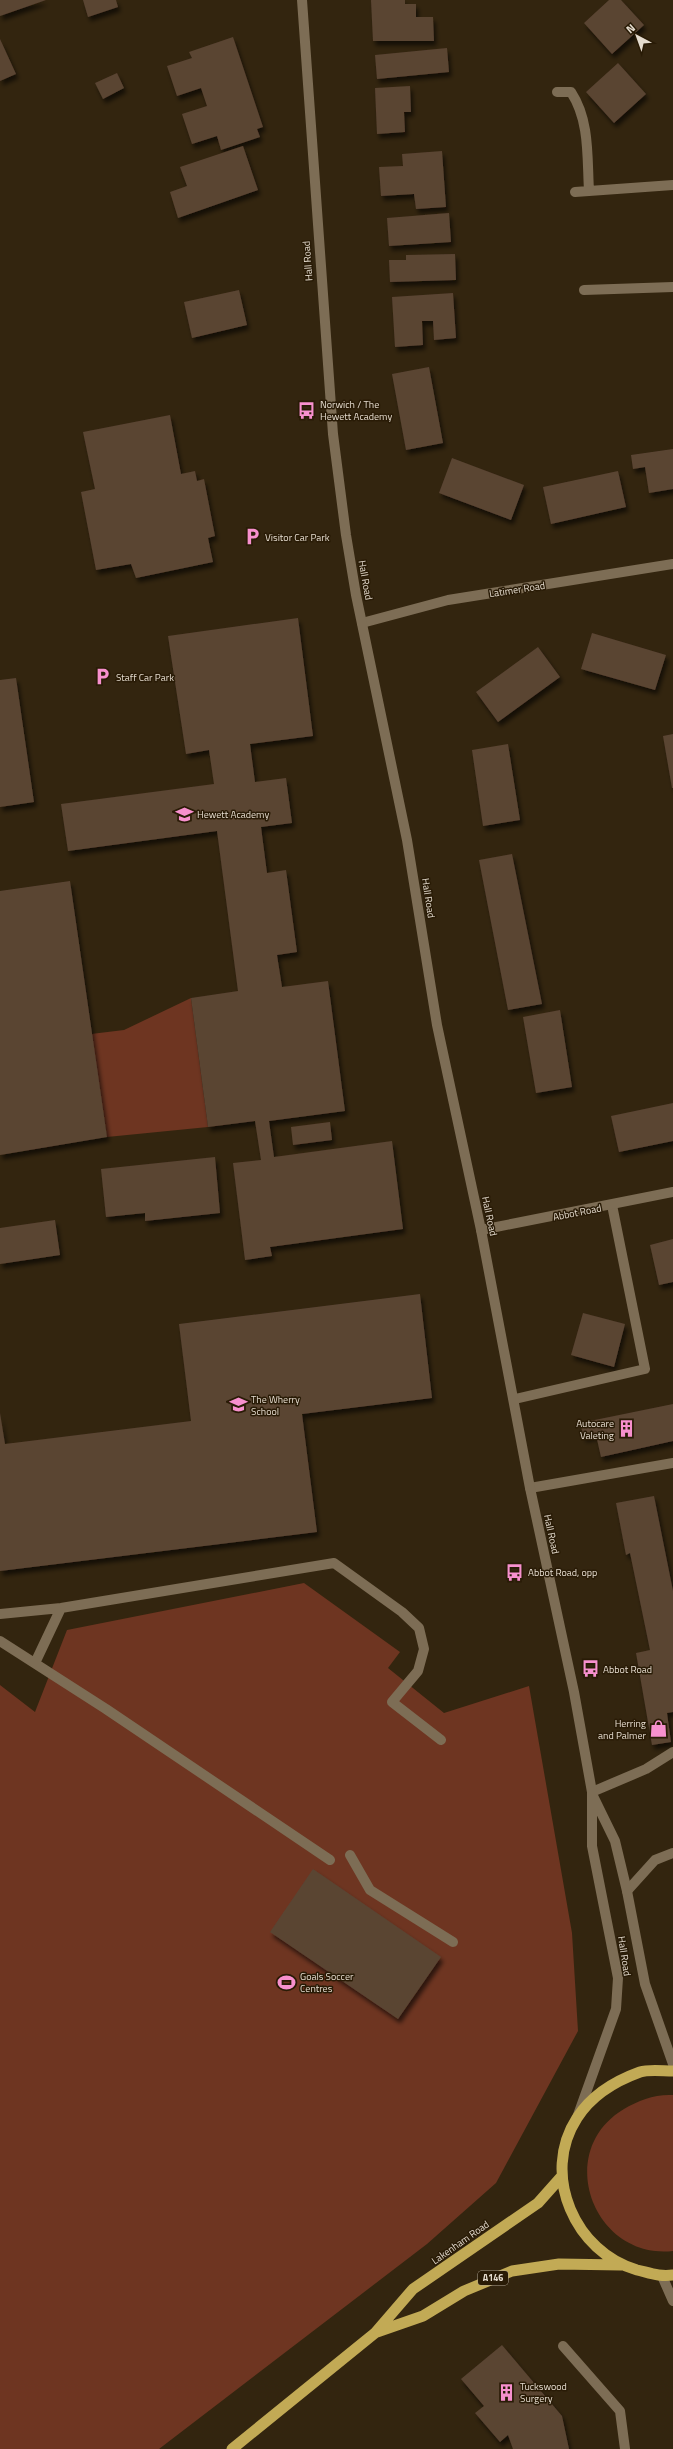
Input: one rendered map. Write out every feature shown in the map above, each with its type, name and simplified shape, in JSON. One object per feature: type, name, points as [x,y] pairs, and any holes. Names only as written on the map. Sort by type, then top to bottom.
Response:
[{"type":"highway","name":"Hall Road","points":[[668,2276],[622,2265],[600,2252],[582,2233],[568,2208],[562,2176],[565,2146],[577,2118],[605,2089],[641,2072],[673,2071]]},
{"type":"highway","name":"Lakenham Road","points":[[232,2449],[375,2333],[413,2289],[538,2203],[562,2176]]},
{"type":"highway","name":"Lakenham Road","points":[[375,2333],[424,2316],[464,2291],[512,2271],[558,2264],[622,2265]]},
{"type":"street","name":"Hall Road","points":[[302,0],[333,434],[346,535],[362,623],[407,840],[437,1025],[481,1230],[515,1400],[530,1488],[574,1692],[592,1792],[592,1846],[618,1978],[616,2010],[577,2118]]},
{"type":"street","points":[[557,92],[571,92],[580,105],[585,128],[589,191]]},
{"type":"street","points":[[574,192],[673,185]]},
{"type":"street","points":[[584,290],[673,287]]},
{"type":"street","name":"Latimer Road","points":[[362,623],[448,600],[673,564]]},
{"type":"street","name":"Abbot Road","points":[[481,1230],[673,1192]]},
{"type":"street","points":[[515,1400],[645,1369],[612,1205]]},
{"type":"street","points":[[530,1488],[673,1463]]},
{"type":"street","points":[[0,1614],[61,1608],[334,1563],[402,1612],[418,1628],[424,1649],[418,1671],[392,1702],[441,1740]]},
{"type":"street","points":[[35,1663],[61,1608]]},
{"type":"street","points":[[0,1641],[106,1709],[330,1860]]},
{"type":"street","points":[[592,1792],[646,1768],[673,1752]]},
{"type":"street","name":"Hall Road","points":[[592,1792],[615,1842],[627,1891],[645,1984],[673,2064]]},
{"type":"street","points":[[627,1891],[655,1860],[673,1853]]},
{"type":"street","points":[[350,1855],[370,1890],[453,1942]]},
{"type":"street","name":"Hall Road","points":[[668,2276],[673,2300]]},
{"type":"street","points":[[563,2346],[620,2411],[625,2449]]},
{"type":"shaded area","points":[[191,998],[208,1127],[107,1137],[91,1034],[124,1030]]},
{"type":"shaded area","name":"Goals Soccer Centres","points":[[304,1583],[400,1652],[388,1668],[444,1713],[529,1686],[572,1933],[578,2031],[496,2183],[427,2244],[159,2449],[0,2449],[0,1685],[35,1712],[67,1630]]},
{"type":"shaded area","points":[[673,2095],[673,2251],[645,2249],[622,2239],[604,2221],[592,2199],[587,2175],[590,2150],[602,2128],[624,2109],[647,2098]]},
{"type":"building","points":[[0,0],[46,0],[0,16]]},
{"type":"building","points":[[83,0],[116,0],[118,7],[88,17]]},
{"type":"building","points":[[371,0],[405,0],[405,4],[416,4],[416,17],[433,17],[434,41],[373,41]]},
{"type":"building","points":[[609,0],[621,0],[644,25],[612,54],[584,23]]},
{"type":"building","points":[[233,37],[263,127],[257,129],[260,137],[221,150],[217,136],[192,144],[182,114],[207,106],[201,88],[177,96],[167,66],[192,58],[189,52]]},
{"type":"building","points":[[0,39],[16,74],[0,81]]},
{"type":"building","points":[[447,48],[449,72],[377,79],[375,55]]},
{"type":"building","points":[[618,63],[646,94],[614,123],[586,92]]},
{"type":"building","points":[[117,73],[124,88],[103,99],[95,83]]},
{"type":"building","points":[[410,86],[411,112],[404,112],[405,132],[377,134],[375,88]]},
{"type":"building","points":[[243,146],[258,190],[178,218],[170,192],[187,186],[180,167]]},
{"type":"building","points":[[442,151],[446,207],[416,209],[414,194],[381,196],[379,167],[403,166],[402,154]]},
{"type":"building","points":[[449,213],[451,242],[389,246],[387,218]]},
{"type":"building","points":[[455,254],[456,280],[390,282],[389,260],[406,260],[406,255]]},
{"type":"building","points":[[239,290],[247,325],[192,338],[184,302]]},
{"type":"building","points":[[453,293],[456,338],[434,340],[433,321],[422,321],[423,345],[395,347],[392,297]]},
{"type":"building","points":[[429,367],[443,443],[406,450],[392,374]]},
{"type":"building","points":[[170,415],[181,474],[195,471],[197,481],[204,479],[215,536],[208,538],[213,562],[136,578],[131,564],[96,570],[81,492],[95,489],[83,432]]},
{"type":"building","points":[[673,449],[673,489],[649,493],[645,467],[633,469],[631,455]]},
{"type":"building","points":[[452,458],[524,485],[511,520],[439,493]]},
{"type":"building","points":[[618,471],[626,507],[551,524],[543,487]]},
{"type":"building","points":[[298,618],[313,736],[250,744],[255,782],[286,778],[292,823],[261,827],[267,873],[286,870],[297,952],[277,955],[282,987],[328,981],[345,1111],[269,1121],[274,1157],[392,1141],[403,1229],[270,1247],[272,1256],[245,1260],[233,1163],[261,1160],[255,1121],[208,1127],[191,998],[238,991],[217,831],[68,851],[61,804],[214,784],[209,750],[186,754],[168,636]]},
{"type":"building","points":[[592,633],[666,655],[655,690],[581,669]]},
{"type":"building","points":[[538,647],[560,677],[498,722],[476,692]]},
{"type":"building","points":[[16,678],[34,802],[0,807],[0,680]]},
{"type":"building","points":[[673,734],[673,788],[672,788],[663,736]]},
{"type":"building","points":[[508,744],[520,820],[483,826],[472,750]]},
{"type":"building","points":[[512,854],[542,1004],[508,1010],[479,860]]},
{"type":"building","points":[[70,881],[107,1137],[0,1155],[0,891]]},
{"type":"building","points":[[560,1010],[572,1087],[536,1093],[523,1017]]},
{"type":"building","points":[[673,1103],[673,1141],[619,1152],[611,1116]]},
{"type":"building","points":[[330,1122],[332,1140],[293,1145],[291,1127]]},
{"type":"building","points":[[215,1157],[220,1213],[145,1221],[145,1213],[106,1217],[101,1169]]},
{"type":"building","points":[[55,1220],[60,1255],[0,1264],[0,1228]]},
{"type":"building","points":[[673,1239],[673,1282],[659,1285],[650,1245]]},
{"type":"building","points":[[420,1294],[432,1398],[302,1414],[317,1532],[0,1571],[0,1413],[5,1444],[191,1421],[179,1324]]},
{"type":"building","points":[[583,1313],[625,1324],[614,1367],[571,1355]]},
{"type":"building","name":"Autocare Valeting","points":[[673,1404],[673,1441],[601,1457],[596,1435],[584,1438],[580,1423]]},
{"type":"building","points":[[654,1496],[673,1591],[673,1712],[667,1713],[671,1742],[652,1745],[636,1653],[650,1650],[630,1553],[626,1555],[616,1503]]},
{"type":"building","points":[[313,1869],[441,1957],[398,2019],[270,1932]]},
{"type":"building","name":"Tuckswood Surgery","points":[[502,2345],[562,2416],[569,2449],[513,2449],[508,2435],[500,2442],[475,2413],[484,2406],[461,2379]]},
{"type":"place","name":"Norwich / The Hewett Academy","points":[[307,410]]},
{"type":"place","name":"Visitor Car Park","points":[[252,537]]},
{"type":"place","name":"Staff Car Park","points":[[103,677]]},
{"type":"place","name":"Hewett Academy","points":[[184,814]]},
{"type":"place","name":"The Wherry School","points":[[238,1405]]},
{"type":"place","name":"Autocare Valeting","points":[[627,1429]]},
{"type":"place","name":"Abbot Road, opp","points":[[515,1572]]},
{"type":"place","name":"Abbot Road","points":[[590,1669]]},
{"type":"place","name":"Herring and Palmer","points":[[659,1729]]},
{"type":"place","name":"Goals Soccer Centres","points":[[287,1982]]},
{"type":"place","name":"Tuckswood Surgery","points":[[507,2392]]}]
